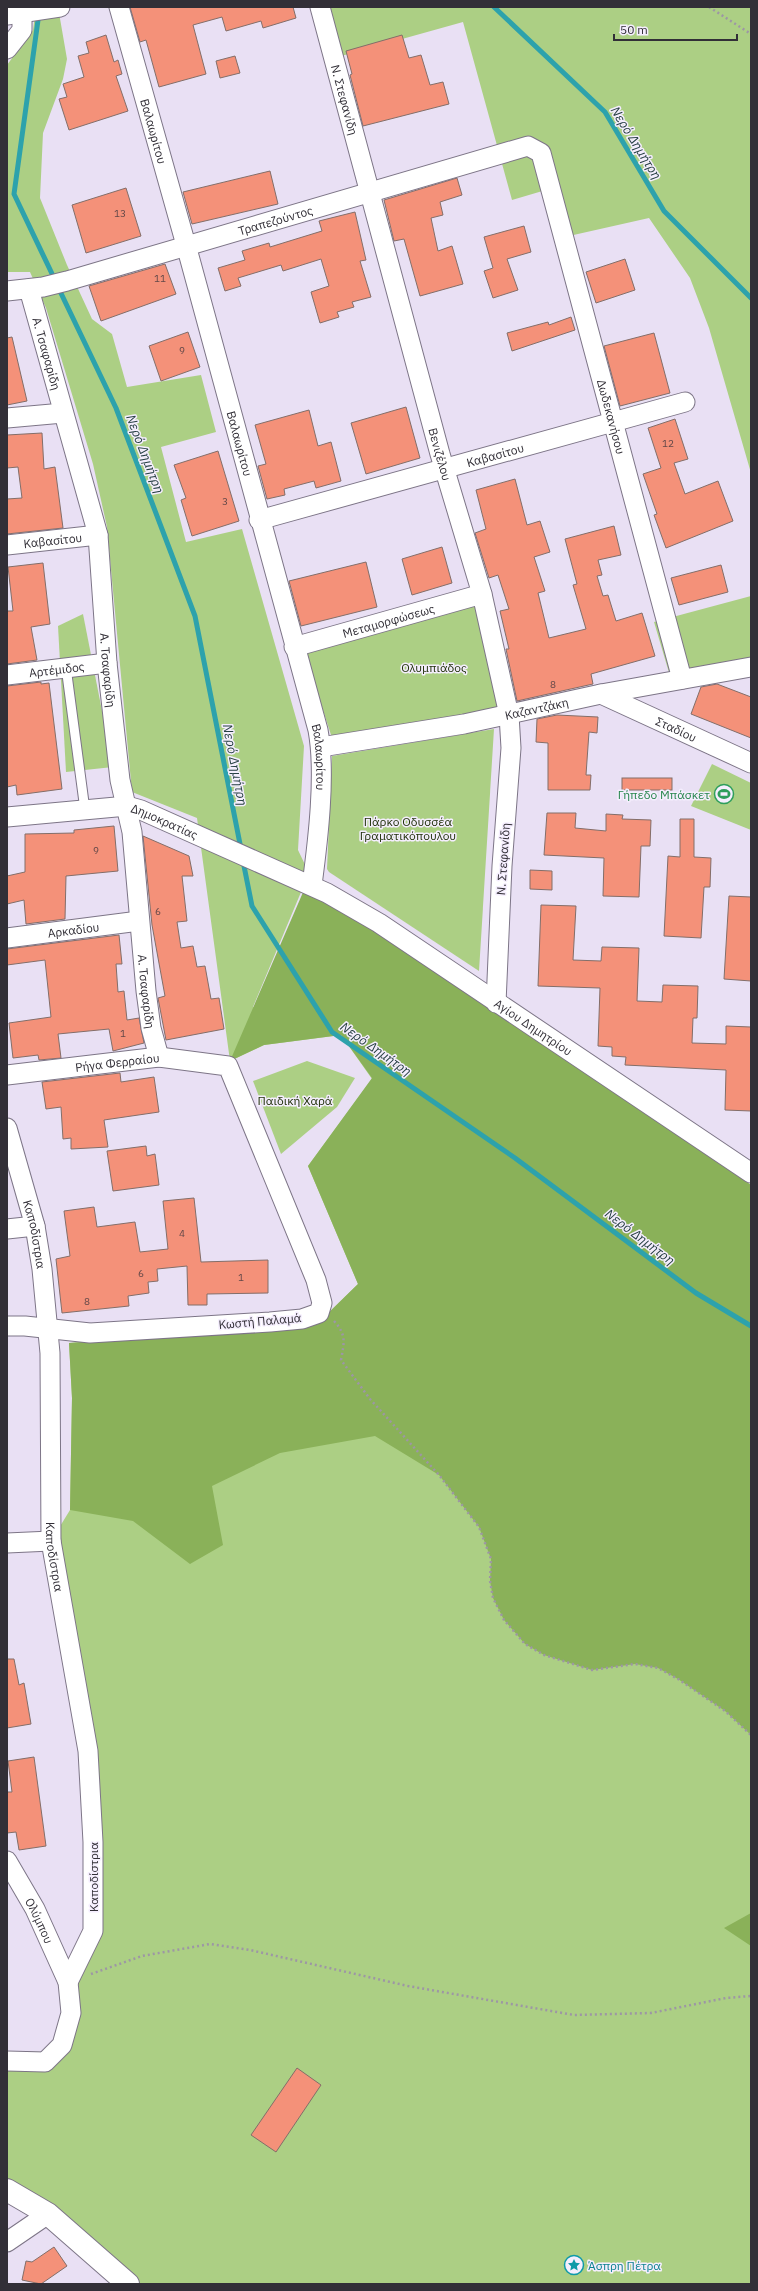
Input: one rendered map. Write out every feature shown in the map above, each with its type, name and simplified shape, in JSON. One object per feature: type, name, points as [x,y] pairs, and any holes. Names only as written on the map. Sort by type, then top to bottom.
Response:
[{"type":"main road","points":[[7,2190],[48,2214],[128,2284]]},
{"type":"street","name":"Βαλαωρίτου","points":[[119,7],[186,245],[294,647],[313,709],[321,747],[316,854],[312,886]]},
{"type":"street","name":"Ν. Στεφανίδη","points":[[320,7],[372,193]]},
{"type":"street","points":[[7,49],[22,30],[34,11]]},
{"type":"street","name":"Τραπεζούντος","points":[[7,291],[36,288],[67,281],[186,245],[372,193],[528,146],[541,153]]},
{"type":"street","name":"Δωδεκανήσου","points":[[541,153],[682,679]]},
{"type":"street","name":"Βενιζέλου","points":[[372,193],[445,469],[482,594],[509,715]]},
{"type":"street","name":"Α. Τσαφαρίδη","points":[[36,288],[63,413],[98,535],[107,663],[120,780],[132,832],[139,921],[150,1021],[159,1057]]},
{"type":"street","name":"Καβασίτου","points":[[260,520],[685,402]]},
{"type":"street","points":[[7,418],[63,413]]},
{"type":"street","name":"Καβασίτου","points":[[7,544],[98,535]]},
{"type":"street","name":"Μεταμορφώσεως","points":[[294,647],[482,594]]},
{"type":"street","name":"Αρτέμιδος","points":[[7,675],[107,663]]},
{"type":"street","name":"Καζαντζάκη","points":[[321,747],[509,715],[602,694],[751,667]]},
{"type":"street","name":"Σταδίου","points":[[602,694],[751,764]]},
{"type":"street","name":"Ν. Στεφανίδη","points":[[496,1003],[502,866],[511,748],[509,715]]},
{"type":"street","name":"Δημοκρατίας","points":[[7,817],[127,806],[141,810],[312,886]]},
{"type":"street","name":"Αγίου Δημητρίου","points":[[312,886],[340,899],[379,923],[751,1173]]},
{"type":"street","name":"Αρκαδίου","points":[[7,938],[139,921]]},
{"type":"street","name":"Ρήγα Φερραίου","points":[[7,1075],[159,1057],[228,1066],[316,1280],[322,1297],[322,1308]]},
{"type":"street","name":"Καποδίστρια","points":[[7,1128],[36,1226],[50,1353],[51,1541],[88,1752],[93,1842],[93,1931],[68,1982]]},
{"type":"street","points":[[7,1229],[36,1226]]},
{"type":"street","name":"Κωστή Παλαμά","points":[[7,1326],[90,1333],[270,1322],[311,1316],[319,1313],[322,1308]]},
{"type":"street","points":[[7,1543],[51,1541]]},
{"type":"street","name":"Ολύμπου","points":[[7,1861],[36,1910],[68,1982]]},
{"type":"street","points":[[7,2061],[45,2062],[62,2045],[71,2013],[68,1982]]},
{"type":"street","points":[[7,2242],[48,2214]]},
{"type":"lane","points":[[66,667],[86,810]]},
{"type":"path","points":[[709,7],[751,34]]},
{"type":"path","points":[[322,1308],[343,1330],[344,1344],[341,1360],[370,1399],[439,1475],[479,1527],[491,1559],[490,1581],[493,1598],[504,1620],[525,1644],[544,1655],[592,1670],[635,1664],[658,1668],[678,1679],[725,1711],[751,1735]]},
{"type":"path","points":[[68,1982],[142,1956],[210,1944],[250,1950],[408,1986],[574,2015],[651,2013],[726,1998],[751,1996]]},
{"type":"green space","points":[[36,7],[58,7],[67,59],[63,79],[43,133],[40,198],[67,265],[92,319],[112,334],[127,387],[201,375],[216,432],[161,447],[186,542],[242,529],[304,746],[298,850],[309,873],[253,1007],[557,1054],[751,1185],[751,2284],[128,2284],[7,2190],[7,2051],[42,2052],[54,2041],[62,2010],[67,1965],[84,1927],[84,1841],[79,1752],[51,1541],[70,1510],[72,1398],[69,1343],[317,1324],[358,1284],[308,1166],[372,1079],[341,1035],[264,1045],[230,1061],[197,818],[132,792],[107,527],[93,464],[46,308],[30,272],[7,272],[7,65],[33,30]]},
{"type":"green space","points":[[320,7],[751,7],[751,473],[709,328],[690,278],[649,218],[569,236],[556,187],[512,200],[463,22],[334,58]]},
{"type":"green space","points":[[751,596],[751,673],[673,686],[654,622]]},
{"type":"green space","name":"Ολυμπιάδος","points":[[475,600],[499,710],[332,738],[304,651]]},
{"type":"green space","points":[[83,614],[113,767],[66,772],[58,626]]},
{"type":"green space","name":"Πάρκο Οδυσσέα Γραματικόπουλου","points":[[494,729],[479,971],[329,872],[327,869],[332,756]]},
{"type":"green space","name":"Γήπεδο Μπάσκετ","points":[[712,764],[751,783],[751,830],[691,806]]},
{"type":"green space","points":[[304,890],[345,910],[751,1185],[751,1735],[725,1711],[678,1679],[658,1668],[635,1664],[592,1670],[544,1655],[525,1644],[504,1620],[493,1598],[490,1581],[491,1559],[479,1527],[439,1475],[375,1436],[280,1453],[212,1486],[223,1545],[190,1564],[133,1521],[70,1510],[72,1398],[69,1343],[317,1324],[358,1284],[308,1166],[372,1078],[341,1035],[264,1045],[230,1061]]},
{"type":"green space","name":"Παιδική Χαρά","points":[[307,1061],[355,1078],[337,1107],[281,1154],[253,1081]]},
{"type":"green space","points":[[751,1913],[751,1946],[724,1928]]},
{"type":"building","points":[[130,7],[293,7],[296,18],[263,28],[261,21],[226,31],[222,17],[193,25],[206,74],[159,87],[146,40],[140,42]]},
{"type":"building","points":[[106,35],[114,62],[118,60],[122,74],[116,76],[128,111],[69,130],[59,99],[67,97],[63,84],[84,77],[78,56],[89,53],[86,42]]},
{"type":"building","points":[[402,35],[409,58],[421,55],[430,85],[443,82],[449,104],[363,126],[350,75],[352,74],[346,51]]},
{"type":"building","points":[[235,56],[240,73],[220,78],[216,61]]},
{"type":"building","points":[[270,171],[278,204],[192,224],[183,192]]},
{"type":"building","points":[[457,178],[462,195],[440,202],[443,215],[431,218],[438,251],[452,246],[463,284],[420,296],[404,239],[394,241],[384,200]]},
{"type":"building","points":[[126,188],[141,236],[86,253],[72,205]]},
{"type":"building","points":[[355,212],[366,260],[360,261],[371,297],[352,302],[354,307],[337,312],[339,317],[320,323],[311,292],[329,286],[321,259],[283,271],[281,265],[238,278],[241,286],[225,291],[218,268],[245,260],[242,251],[269,243],[270,247],[322,231],[319,221]]},
{"type":"building","points":[[524,226],[531,252],[507,259],[518,290],[493,298],[484,271],[493,268],[484,237]]},
{"type":"building","points":[[625,259],[635,290],[596,303],[586,272]]},
{"type":"building","points":[[165,264],[176,294],[101,321],[89,286]]},
{"type":"building","points":[[571,317],[575,330],[512,351],[507,333],[548,322],[549,325]]},
{"type":"building","points":[[188,332],[200,367],[161,381],[149,346]]},
{"type":"building","points":[[654,333],[670,393],[620,406],[604,346]]},
{"type":"building","points":[[12,337],[27,401],[7,405],[7,338]]},
{"type":"building","points":[[406,407],[420,458],[366,474],[351,423]]},
{"type":"building","points":[[309,410],[318,446],[331,442],[341,481],[316,488],[314,481],[284,489],[285,495],[267,499],[258,466],[266,464],[255,425]]},
{"type":"building","points":[[675,419],[688,459],[674,463],[685,494],[718,481],[733,521],[666,548],[654,515],[657,514],[643,474],[661,468],[648,428]]},
{"type":"building","points":[[42,433],[44,469],[55,467],[63,528],[7,534],[7,499],[22,498],[18,467],[7,468],[7,435]]},
{"type":"building","points":[[218,451],[239,521],[192,536],[181,500],[186,498],[174,465]]},
{"type":"building","points":[[515,479],[527,525],[540,521],[550,552],[534,557],[545,591],[538,593],[549,638],[586,629],[573,585],[577,584],[565,539],[614,526],[621,555],[598,560],[602,575],[597,576],[603,596],[608,595],[616,621],[642,613],[655,656],[591,674],[593,684],[517,701],[506,649],[509,649],[500,611],[509,609],[498,575],[489,578],[475,533],[486,529],[476,490]]},
{"type":"building","points":[[442,547],[452,583],[412,595],[402,559]]},
{"type":"building","points":[[366,562],[377,607],[301,626],[289,581]]},
{"type":"building","points":[[43,563],[50,624],[31,627],[37,660],[7,664],[7,611],[13,611],[8,567]]},
{"type":"building","points":[[721,565],[728,592],[679,605],[671,578]]},
{"type":"building","points":[[41,682],[41,684],[49,683],[62,789],[17,795],[16,785],[7,787],[7,686]]},
{"type":"building","points":[[717,684],[751,697],[751,738],[691,714],[701,687]]},
{"type":"building","points":[[557,715],[598,717],[597,733],[589,732],[586,775],[591,775],[590,790],[548,790],[548,743],[536,742],[537,719]]},
{"type":"building","points":[[622,778],[672,778],[672,790],[622,790]]},
{"type":"building","points":[[547,813],[576,813],[575,828],[606,831],[606,814],[623,815],[622,819],[651,820],[650,846],[641,846],[639,897],[603,896],[604,858],[544,855]]},
{"type":"building","points":[[680,819],[694,819],[694,857],[711,858],[710,887],[704,887],[701,938],[664,936],[668,856],[680,857]]},
{"type":"building","points":[[114,826],[118,871],[66,876],[65,919],[26,924],[24,900],[7,904],[7,876],[25,872],[25,834],[74,833],[74,830]]},
{"type":"building","points":[[143,836],[189,856],[193,876],[182,876],[187,921],[177,922],[181,948],[193,946],[197,967],[205,966],[211,999],[219,998],[224,1029],[166,1040],[158,998],[165,996],[152,925]]},
{"type":"building","points":[[530,870],[552,871],[552,890],[530,889]]},
{"type":"building","points":[[729,896],[751,897],[751,981],[724,979]]},
{"type":"building","points":[[541,905],[576,906],[573,960],[601,961],[602,947],[639,948],[637,1001],[662,1002],[663,985],[698,986],[697,1018],[693,1018],[692,1043],[726,1044],[726,1026],[751,1027],[751,1111],[725,1110],[726,1070],[625,1065],[626,1057],[612,1056],[612,1047],[598,1046],[600,988],[538,986]]},
{"type":"building","points":[[119,935],[122,964],[116,964],[118,992],[124,991],[127,1020],[139,1018],[144,1043],[113,1051],[109,1029],[58,1034],[61,1058],[39,1060],[38,1055],[13,1058],[9,1023],[51,1017],[45,960],[7,965],[7,949]]},
{"type":"building","points":[[120,1073],[121,1082],[154,1077],[159,1112],[104,1120],[108,1147],[71,1149],[71,1138],[63,1139],[61,1107],[46,1109],[42,1082]]},
{"type":"building","points":[[146,1146],[147,1156],[155,1154],[159,1185],[113,1191],[107,1151]]},
{"type":"building","points":[[194,1198],[201,1262],[268,1260],[268,1293],[207,1294],[207,1305],[188,1305],[187,1266],[157,1269],[158,1281],[148,1282],[149,1293],[128,1296],[129,1306],[62,1313],[56,1259],[70,1256],[64,1211],[94,1207],[97,1227],[135,1222],[140,1252],[168,1249],[163,1201]]},
{"type":"building","points":[[7,1659],[14,1659],[19,1685],[24,1683],[31,1724],[7,1728]]},
{"type":"building","points":[[34,1757],[46,1846],[19,1850],[16,1832],[7,1833],[7,1792],[12,1792],[8,1761]]},
{"type":"building","points":[[297,2068],[321,2085],[276,2152],[251,2135]]},
{"type":"building","points":[[54,2247],[67,2266],[41,2284],[22,2280],[26,2261],[32,2262]]},
{"type":"waterway","name":"Νερό Δημήτρη","points":[[494,7],[605,112],[664,211],[751,298]]},
{"type":"waterway","name":"Νερό Δημήτρη","points":[[39,13],[14,194],[55,280]]},
{"type":"waterway","name":"Νερό Δημήτρη","points":[[58,287],[116,408],[195,616],[241,849]]},
{"type":"waterway","name":"Νερό Δημήτρη","points":[[243,861],[252,906],[332,1032],[515,1158],[696,1293],[751,1326]]},
{"type":"place","name":"Γήπεδο Μπάσκετ","points":[[724,794]]},
{"type":"place","name":"Άσπρη Πέτρα","points":[[574,2265]]}]
